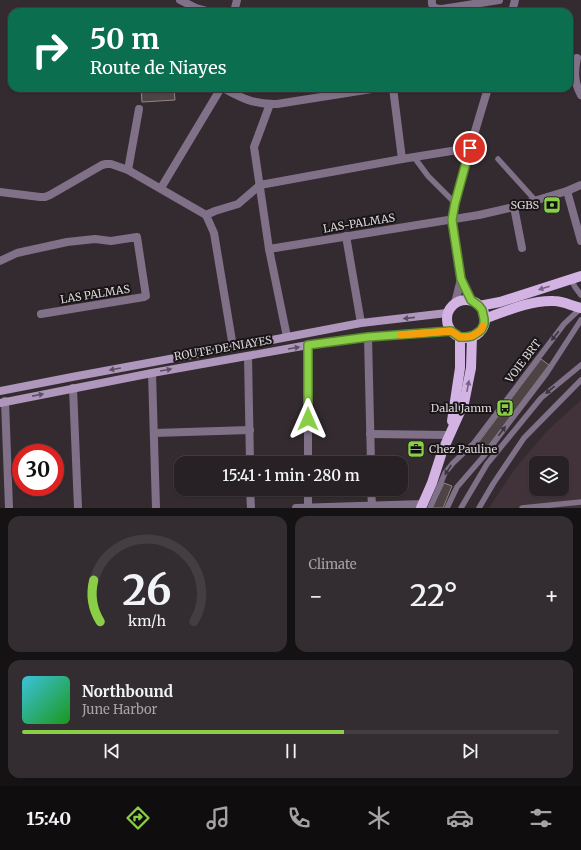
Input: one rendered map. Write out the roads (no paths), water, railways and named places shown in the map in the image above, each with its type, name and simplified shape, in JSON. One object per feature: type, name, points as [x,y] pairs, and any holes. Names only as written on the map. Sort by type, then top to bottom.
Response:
[{"type":"main road","points":[[475,303],[484,314],[484,324],[481,330],[472,336],[466,337],[456,334],[448,326],[447,313],[455,303],[460,300],[475,303],[500,302],[576,278]]},
{"type":"main road","points":[[484,319],[538,302],[555,301],[581,308]]},
{"type":"main road","name":"ROUTE DE NIAYES","points":[[0,391],[72,376],[361,323],[447,313]]},
{"type":"main road","name":"ROUTE DE NIAYES","points":[[3,402],[308,345],[368,337],[456,334]]},
{"type":"main road","points":[[449,435],[460,368],[456,334]]},
{"type":"main road","points":[[425,507],[442,452],[464,403],[471,368],[472,336]]},
{"type":"street","points":[[180,0],[196,8]]},
{"type":"street","points":[[448,8],[499,0]]},
{"type":"street","points":[[576,57],[575,80],[581,95]]},
{"type":"street","points":[[161,188],[220,92]]},
{"type":"street","points":[[230,92],[252,102],[265,104],[277,104],[353,92]]},
{"type":"street","points":[[394,92],[402,159]]},
{"type":"street","points":[[475,303],[461,279],[452,220],[455,203],[487,92]]},
{"type":"street","points":[[270,104],[254,147],[269,249],[287,337]]},
{"type":"street","points":[[128,170],[139,109]]},
{"type":"street","points":[[206,216],[238,204],[260,185],[470,148]]},
{"type":"street","points":[[0,192],[45,197],[102,165],[111,164],[128,170],[161,188],[206,216],[214,233],[233,347]]},
{"type":"street","name":"LAS-PALMAS","points":[[269,249],[479,215],[535,200],[581,185]]},
{"type":"street","points":[[567,190],[581,241]]},
{"type":"street","points":[[514,206],[522,248]]},
{"type":"street","points":[[346,236],[361,323]]},
{"type":"street","name":"LAS PALMAS","points":[[0,262],[18,253],[67,242],[95,239],[111,241],[137,237],[146,296],[40,314]]},
{"type":"street","points":[[455,303],[461,279]]},
{"type":"street","points":[[368,337],[371,456]]},
{"type":"street","points":[[308,345],[308,456]]},
{"type":"street","points":[[248,356],[250,456]]},
{"type":"street","points":[[152,373],[156,508]]},
{"type":"street","points":[[73,388],[78,508]]},
{"type":"street","points":[[3,402],[9,508]]},
{"type":"street","points":[[154,433],[250,430]]},
{"type":"street","points":[[370,434],[449,435]]},
{"type":"street","points":[[250,496],[251,508]]},
{"type":"street","points":[[308,496],[308,508]]},
{"type":"street","points":[[372,496],[372,505]]},
{"type":"street","points":[[296,508],[372,505],[425,507]]},
{"type":"lane","points":[[414,157],[428,176],[455,203]]},
{"type":"lane","points":[[498,159],[535,200]]},
{"type":"lane","points":[[576,278],[575,287],[581,295]]},
{"type":"lane","name":"VOIE BRT","points":[[425,507],[453,463],[474,443],[564,324],[581,308]]},
{"type":"lane","points":[[448,508],[457,488],[483,457],[546,374],[581,320]]},
{"type":"lane","points":[[461,508],[487,464],[541,398],[581,365]]},
{"type":"lane","points":[[479,508],[493,484],[524,438],[581,380]]},
{"type":"lane","points":[[522,508],[581,502]]},
{"type":"place","name":"SGBS","points":[[552,205]]},
{"type":"place","name":"Dalal Jamm","points":[[505,408]]},
{"type":"place","name":"Chez Pauline","points":[[416,449]]}]
